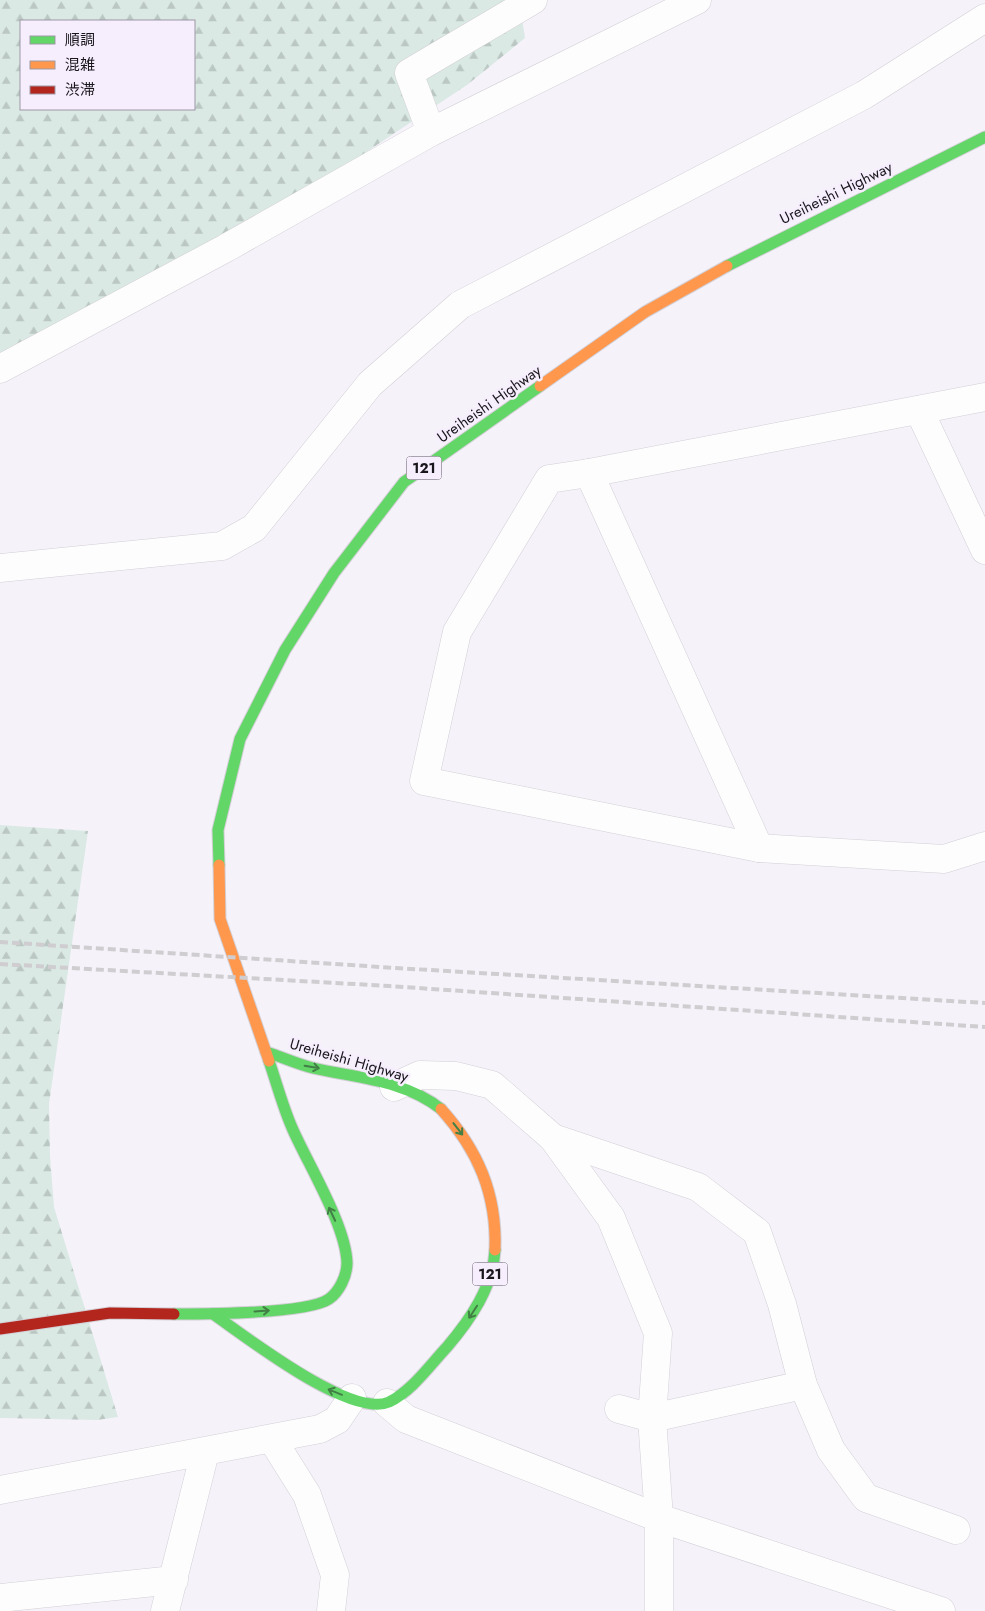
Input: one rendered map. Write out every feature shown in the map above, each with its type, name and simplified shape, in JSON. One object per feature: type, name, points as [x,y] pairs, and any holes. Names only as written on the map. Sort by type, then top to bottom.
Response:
[{"type":"highway","name":"Ureiheishi Highway","points":[[0,1329],[110,1313],[213,1314],[301,1308],[328,1300],[341,1286],[347,1265],[343,1237],[292,1127],[220,919],[218,830],[240,739],[285,650],[334,573],[404,482],[644,312],[762,246],[985,137]]},
{"type":"highway","name":"Ureiheishi Highway","points":[[266,1052],[303,1066],[360,1076],[394,1087],[440,1107],[472,1148],[486,1176],[495,1205],[496,1237],[492,1269],[478,1305],[459,1333],[417,1380],[387,1403]]},
{"type":"highway","points":[[213,1314],[280,1361],[327,1389],[372,1403],[387,1403]]},
{"type":"street","points":[[431,132],[409,73],[533,0]]},
{"type":"street","points":[[0,369],[226,248],[431,132],[697,0]]},
{"type":"street","points":[[0,568],[214,547],[254,528],[370,384],[460,305],[864,95],[985,18]]},
{"type":"street","points":[[985,397],[549,479],[457,632],[424,781],[759,848],[944,859],[985,846]]},
{"type":"street","points":[[919,410],[985,550]]},
{"type":"street","points":[[589,473],[759,848]]},
{"type":"street","points":[[394,1087],[420,1074],[456,1076],[492,1085],[553,1138],[611,1218],[658,1333],[652,1418],[659,1518],[659,1611]]},
{"type":"street","points":[[553,1138],[698,1187],[757,1232],[782,1304],[803,1385],[831,1450],[866,1498],[956,1530]]},
{"type":"street","points":[[619,1409],[652,1418],[803,1385]]},
{"type":"street","points":[[0,1490],[320,1429],[337,1420],[352,1398]]},
{"type":"street","points":[[387,1403],[406,1418],[659,1518],[941,1611]]},
{"type":"street","points":[[272,1439],[307,1495],[335,1575],[330,1611]]},
{"type":"street","points":[[165,1611],[205,1452]]},
{"type":"street","points":[[0,1598],[174,1580]]},
{"type":"green space","points":[[0,0],[519,0],[525,38],[467,85],[190,269],[0,364]]},
{"type":"green space","points":[[0,825],[88,831],[49,1104],[50,1156],[54,1207],[118,1417],[97,1420],[0,1418]]},
{"type":"railway","points":[[0,942],[985,1003]]},
{"type":"railway","points":[[0,964],[389,986],[985,1027]]},
{"type":"traffic: fast","points":[[727,266],[985,137]]},
{"type":"traffic: fast","points":[[219,865],[218,830],[240,739],[285,650],[334,573],[404,482],[540,386]]},
{"type":"traffic: fast","points":[[266,1052],[301,1065],[396,1086],[427,1099],[441,1109]]},
{"type":"traffic: fast","points":[[174,1314],[254,1312],[300,1308],[329,1299],[339,1288],[344,1278],[347,1268],[345,1248],[334,1214],[289,1122],[269,1061]]},
{"type":"traffic: fast","points":[[213,1314],[299,1373],[325,1387],[350,1399],[372,1404],[389,1402],[420,1377],[464,1326],[485,1290],[490,1277],[495,1250]]},
{"type":"traffic: slow","points":[[540,386],[645,312],[727,266]]},
{"type":"traffic: slow","points":[[219,865],[220,919],[269,1061]]},
{"type":"traffic: slow","points":[[441,1109],[465,1140],[483,1174],[493,1210],[495,1250]]},
{"type":"traffic: jam","points":[[0,1329],[110,1313],[174,1314]]}]
